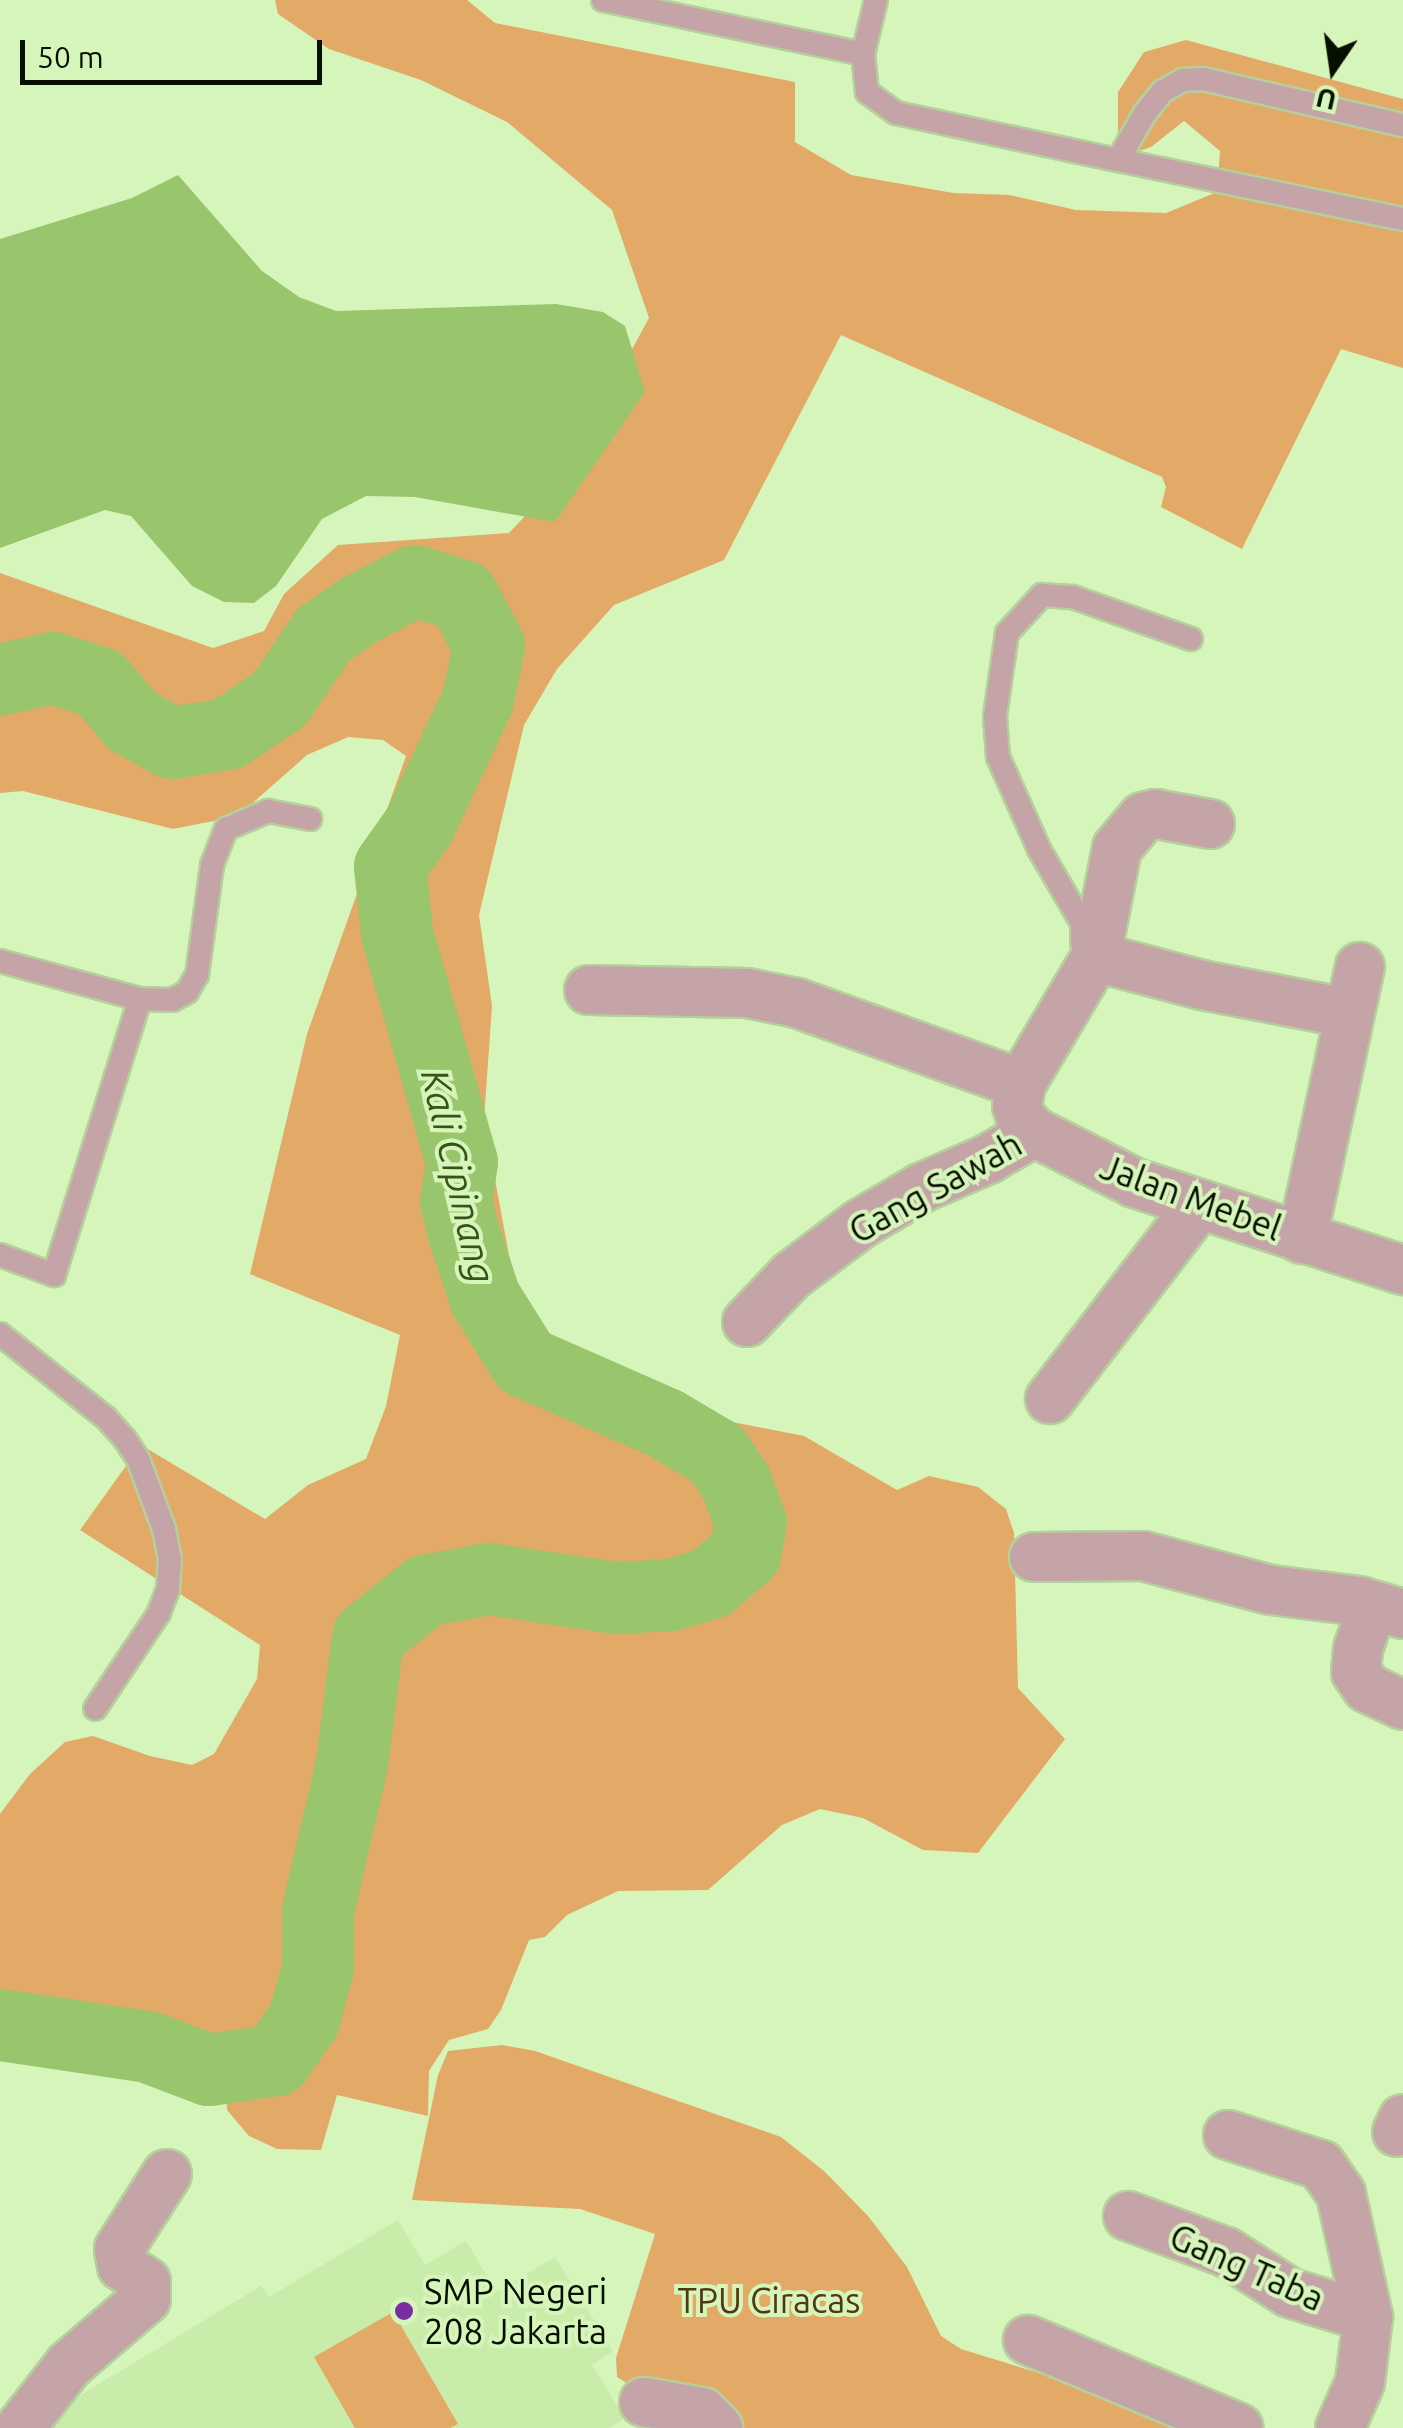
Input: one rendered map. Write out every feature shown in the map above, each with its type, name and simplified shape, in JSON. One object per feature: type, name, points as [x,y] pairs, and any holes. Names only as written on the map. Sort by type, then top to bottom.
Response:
[{"type":"street","points":[[1034,1132],[1016,1106],[1021,1084],[1088,969],[1118,848],[1143,817],[1156,814],[1210,824]]},
{"type":"street","points":[[1302,1239],[1347,1013],[1360,967]]},
{"type":"street","points":[[1088,969],[1202,984],[1347,1013]]},
{"type":"street","points":[[589,990],[747,993],[797,1003],[1021,1084]]},
{"type":"street","name":"Jalan Mebel","points":[[1034,1132],[1135,1183],[1403,1270]]},
{"type":"street","name":"Gang Sawah","points":[[746,1322],[791,1276],[860,1224],[920,1188],[988,1159],[1034,1132]]},
{"type":"street","points":[[1050,1399],[1198,1206]]},
{"type":"street","points":[[1034,1557],[1143,1556],[1271,1590],[1387,1610],[1356,1672],[1367,1688],[1403,1705]]},
{"type":"street","name":"Gang Taba","points":[[1228,2135],[1321,2165],[1342,2194],[1368,2317],[1360,2382],[1340,2428]]},
{"type":"street","points":[[20,2428],[69,2365],[146,2299],[146,2282],[122,2266],[119,2249],[167,2174]]},
{"type":"street","name":"Gang Taba","points":[[1128,2216],[1226,2252],[1290,2294],[1368,2317]]},
{"type":"street","points":[[1028,2340],[1238,2428]]},
{"type":"street","points":[[644,2402],[704,2423]]},
{"type":"lane","points":[[604,0],[642,4],[863,54]]},
{"type":"lane","points":[[876,0],[863,54],[867,92],[896,112],[1403,219]]},
{"type":"lane","points":[[1118,160],[1145,113],[1163,92],[1183,80],[1203,79],[1403,125]]},
{"type":"lane","points":[[1088,969],[1082,922],[1039,849],[998,756],[995,716],[1007,633],[1042,595],[1074,597],[1191,639]]},
{"type":"lane","points":[[0,961],[140,999],[172,1000],[186,992],[197,975],[212,865],[226,830],[268,812],[310,819]]},
{"type":"lane","points":[[0,1255],[54,1275],[140,999]]},
{"type":"lane","points":[[0,1334],[106,1418],[126,1439],[138,1458],[164,1529],[170,1560],[168,1588],[159,1612],[95,1708]]},
{"type":"shaded area","points":[[178,175],[262,271],[299,297],[336,311],[556,304],[603,312],[625,326],[645,392],[555,522],[415,497],[366,496],[322,519],[276,586],[254,603],[224,602],[192,586],[131,516],[105,510],[0,548],[0,239],[132,198]]},
{"type":"shaded area","name":"SMP Negeri 208 Jakarta","points":[[398,2220],[425,2265],[466,2241],[497,2292],[555,2257],[613,2351],[592,2365],[625,2418],[609,2428],[40,2428],[36,2422],[261,2286],[269,2297]]},
{"type":"green space","points":[[275,0],[467,0],[495,23],[795,82],[795,142],[851,175],[953,193],[1009,195],[1076,210],[1166,213],[1217,192],[1220,151],[1184,121],[1151,147],[1118,158],[1118,92],[1144,52],[1186,40],[1403,99],[1403,368],[1341,349],[1242,549],[1161,507],[1166,487],[1162,477],[841,335],[724,560],[614,605],[557,669],[524,725],[479,915],[492,1006],[484,1119],[519,1310],[568,1351],[622,1371],[717,1419],[804,1436],[897,1490],[929,1476],[978,1487],[1006,1509],[1014,1533],[1018,1688],[1065,1739],[978,1853],[923,1850],[863,1818],[820,1809],[782,1825],[708,1890],[618,1891],[567,1915],[545,1937],[529,1940],[501,2010],[488,2029],[449,2040],[429,2071],[428,2116],[337,2095],[321,2150],[277,2149],[249,2136],[227,2110],[226,2092],[33,2009],[0,2005],[0,1814],[30,1774],[65,1742],[93,1736],[150,1756],[192,1765],[214,1754],[257,1679],[260,1645],[80,1530],[141,1445],[265,1519],[308,1485],[366,1459],[386,1406],[400,1335],[250,1274],[307,1034],[406,756],[383,740],[348,737],[307,755],[238,816],[173,829],[23,791],[0,793],[0,573],[213,648],[264,631],[284,594],[338,545],[509,533],[563,476],[649,318],[612,210],[507,122],[421,80],[329,49],[278,14]]},
{"type":"green space","name":"TPU Ciracas","points":[[502,2045],[535,2051],[781,2137],[824,2171],[868,2216],[907,2267],[941,2336],[961,2349],[1088,2388],[1180,2428],[698,2428],[617,2377],[616,2358],[655,2234],[580,2209],[412,2200],[438,2075],[448,2051]]},
{"type":"green space","points":[[393,2312],[458,2424],[450,2428],[355,2428],[314,2357]]},
{"type":"waterway","name":"Kali Cipinang","points":[[0,680],[53,668],[100,683],[132,721],[172,743],[228,734],[280,699],[323,635],[361,609],[415,581],[463,596],[489,646],[478,700],[419,826],[390,867],[397,933],[462,1162],[456,1202],[464,1234],[485,1298],[525,1362],[666,1424],[717,1454],[737,1485],[751,1524],[745,1554],[711,1583],[671,1595],[616,1598],[489,1579],[425,1591],[368,1637],[352,1764],[318,1910],[318,1968],[304,2020],[276,2060],[209,2070],[148,2047],[0,2025]]},
{"type":"place","name":"SMP Negeri 208 Jakarta","points":[[404,2311]]}]
